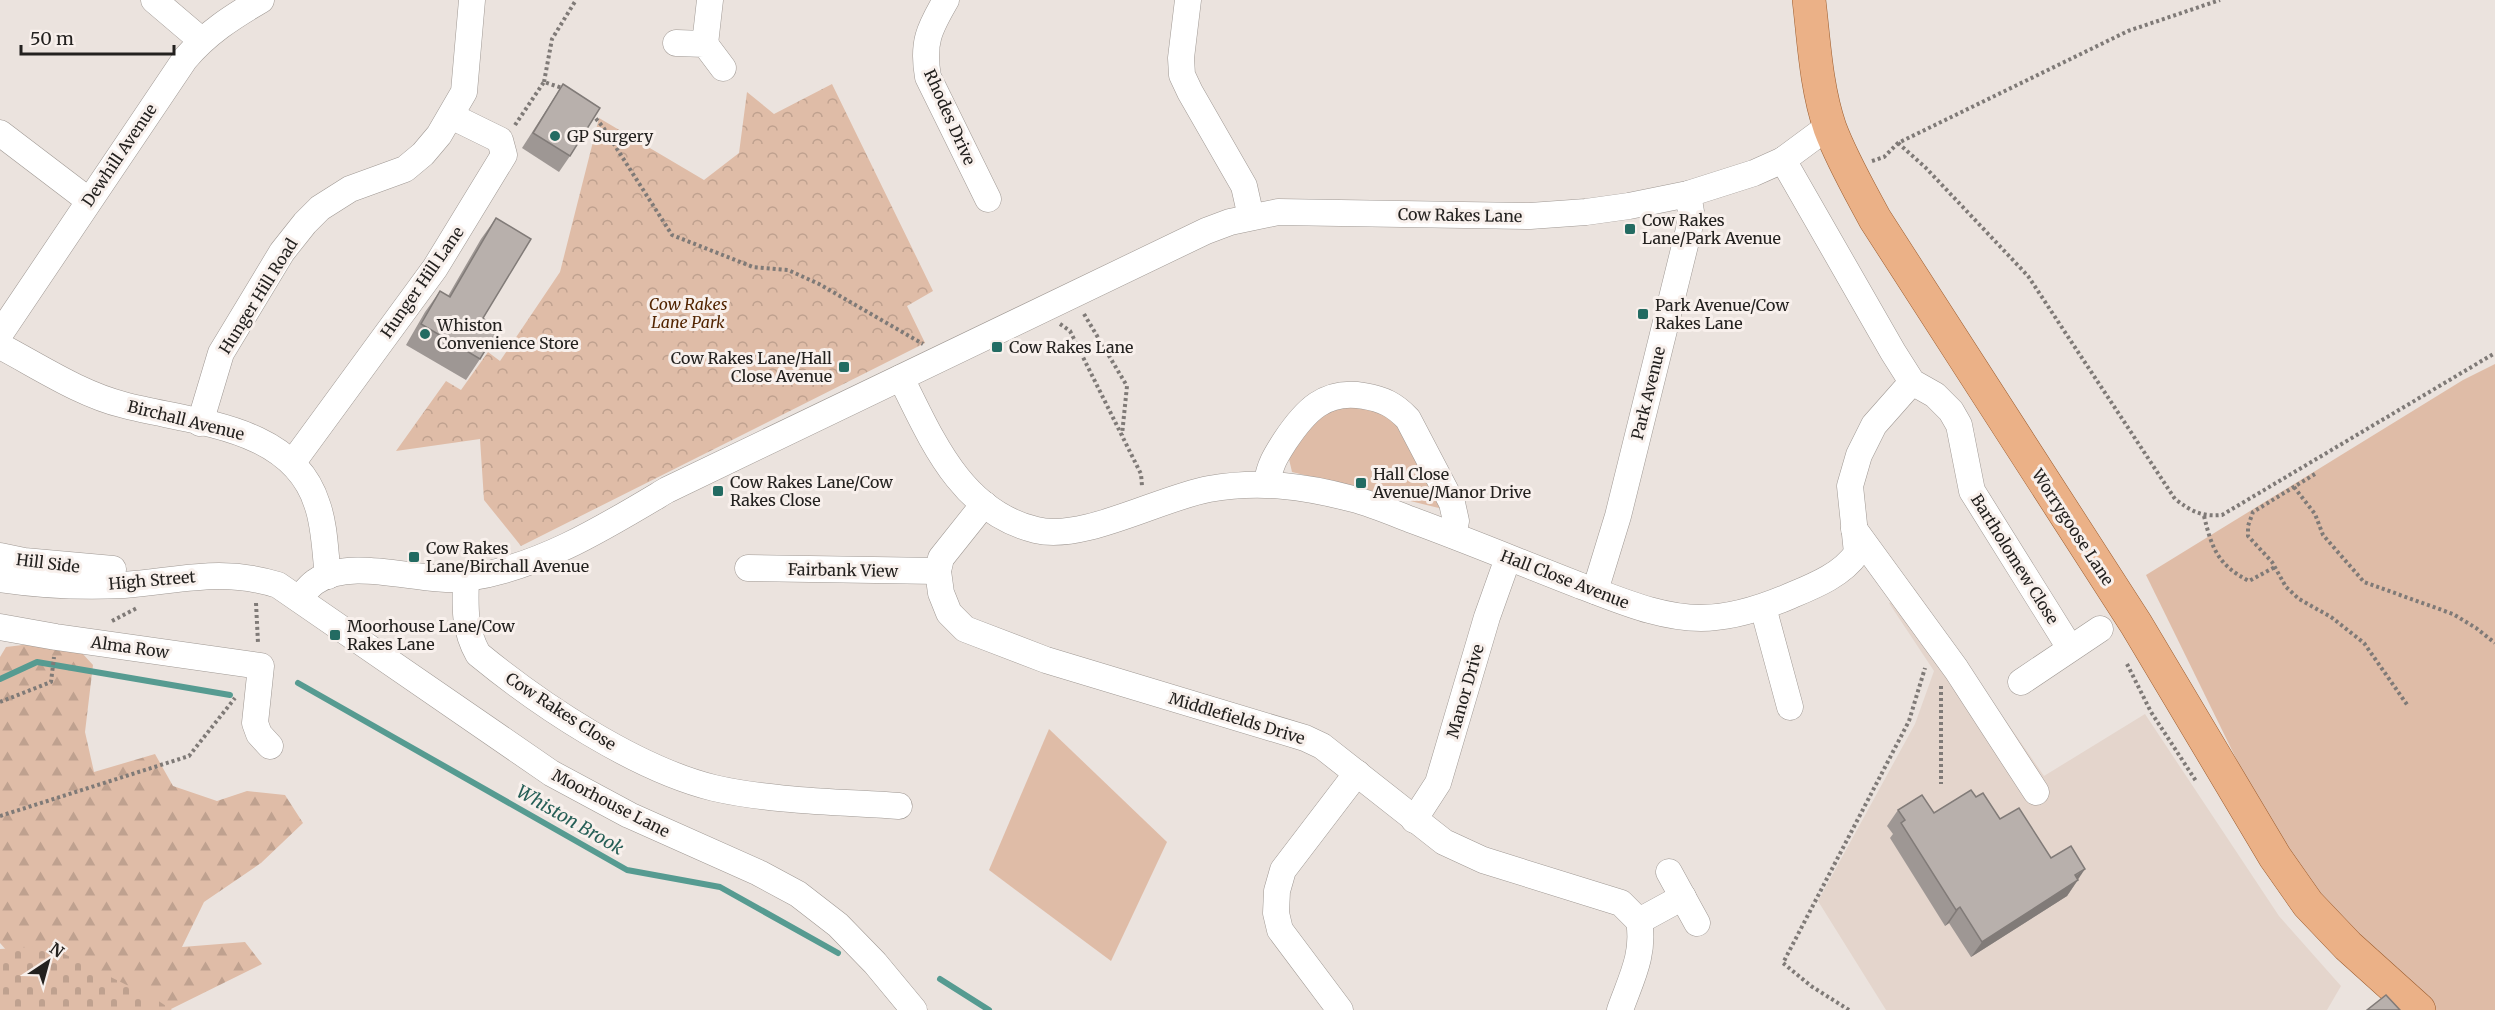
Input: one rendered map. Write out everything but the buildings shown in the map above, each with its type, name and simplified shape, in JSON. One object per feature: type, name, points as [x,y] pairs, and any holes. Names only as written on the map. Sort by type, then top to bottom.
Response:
[{"type":"main road","name":"Worrygoose Lane","points":[[1809,0],[1819,82],[1829,126],[1847,168],[1917,285],[2136,624],[2275,857],[2308,904],[2348,946],[2419,1010]]},
{"type":"street","points":[[154,0],[201,40]]},
{"type":"street","name":"Dewhill Avenue","points":[[0,333],[185,59],[201,40],[226,20],[261,0]]},
{"type":"street","name":"Hunger Hill Road","points":[[200,423],[221,353],[282,252],[304,223],[320,208],[350,189],[405,169],[440,135],[464,92],[472,0]]},
{"type":"street","points":[[711,0],[705,44],[723,68]]},
{"type":"street","name":"Rhodes Drive","points":[[946,0],[932,22],[925,42],[928,77],[988,200]]},
{"type":"street","points":[[1188,0],[1181,58],[1182,75],[1244,186],[1251,217]]},
{"type":"street","points":[[676,43],[705,44]]},
{"type":"street","points":[[451,116],[500,140]]},
{"type":"street","name":"Cow Rakes Lane","points":[[299,599],[315,582],[355,569],[443,579],[466,579],[525,564],[589,536],[667,490],[1038,311],[1206,231],[1251,217],[1278,212],[1530,216],[1586,212],[1688,194],[1754,173],[1783,160],[1829,126]]},
{"type":"street","points":[[0,133],[88,200]]},
{"type":"street","name":"Hunger Hill Lane","points":[[293,462],[435,268],[504,155],[500,140]]},
{"type":"street","points":[[1783,160],[1912,382]]},
{"type":"street","name":"Park Avenue","points":[[1595,591],[1618,516],[1689,229],[1688,194]]},
{"type":"street","name":"Birchall Avenue","points":[[0,346],[91,393],[122,405],[229,429],[255,438],[293,462],[307,479],[317,503],[328,576]]},
{"type":"street","name":"Hall Close Avenue","points":[[901,378],[943,460],[961,484],[1005,518],[1037,531],[1066,533],[1208,489],[1268,483],[1305,488],[1356,500],[1453,535],[1629,604],[1667,615],[1701,618],[1726,616],[1763,607],[1812,588],[1849,565],[1857,553],[1850,486],[1859,455],[1874,425],[1912,382]]},
{"type":"street","name":"Bartholomew Close","points":[[1912,382],[1935,395],[1951,411],[1959,425],[1972,491],[2070,648]]},
{"type":"street","points":[[1268,483],[1268,471],[1273,459],[1294,428],[1312,408],[1328,398],[1342,394],[1377,398],[1398,409],[1408,419],[1452,503],[1456,521],[1453,535]]},
{"type":"street","points":[[938,571],[941,558],[984,504]]},
{"type":"street","points":[[1854,529],[1956,669],[2036,792]]},
{"type":"street","name":"Hill Side","points":[[0,556],[24,561],[100,569],[148,569],[166,579]]},
{"type":"street","name":"Manor Drive","points":[[1414,819],[1438,783],[1487,617],[1508,558]]},
{"type":"street","name":"Fairbank View","points":[[748,568],[938,571]]},
{"type":"street","name":"Middlefields Drive","points":[[938,571],[941,593],[949,613],[965,628],[1046,660],[1305,738],[1322,746],[1444,842],[1483,860],[1621,903],[1639,921]]},
{"type":"street","name":"High Street","points":[[0,579],[29,583],[124,585],[198,575],[256,578],[278,585],[299,599]]},
{"type":"street","name":"Cow Rakes Close","points":[[466,579],[465,620],[478,654],[583,728],[663,772],[714,788],[751,794],[899,806]]},
{"type":"street","name":"Moorhouse Lane","points":[[299,599],[551,773],[629,815],[759,873],[798,894],[838,925],[875,963],[914,1010]]},
{"type":"street","points":[[1763,607],[1790,707]]},
{"type":"street","name":"Alma Row","points":[[0,627],[261,666]]},
{"type":"street","points":[[2020,682],[2100,629]]},
{"type":"street","points":[[261,666],[255,723],[260,734],[270,746]]},
{"type":"street","points":[[1340,1010],[1281,930],[1276,913],[1277,891],[1283,870],[1357,773]]},
{"type":"street","points":[[1669,872],[1697,923]]},
{"type":"street","points":[[1620,1010],[1641,951],[1642,937],[1639,921],[1683,897]]},
{"type":"path","points":[[500,140],[510,134],[544,82],[552,39],[576,0]]},
{"type":"path","points":[[1847,168],[1884,157],[1898,143],[2128,32],[2220,0]]},
{"type":"path","points":[[544,82],[570,92]]},
{"type":"path","points":[[590,111],[603,127],[672,235],[753,267],[788,270],[819,284],[945,357]]},
{"type":"path","points":[[1898,143],[1925,167],[2028,276],[2175,499],[2189,510],[2204,516],[2222,515],[2495,353]]},
{"type":"path","points":[[1073,295],[1127,386],[1122,435]]},
{"type":"path","points":[[1038,311],[1070,331],[1141,474],[1144,509]]},
{"type":"path","points":[[2315,474],[2253,512],[2248,526],[2248,536],[2275,567],[2286,587],[2299,599],[2331,616],[2364,643],[2408,706]]},
{"type":"path","points":[[2294,487],[2315,514],[2323,535],[2364,582],[2453,615],[2476,628],[2495,644]]},
{"type":"path","points":[[2204,516],[2211,548],[2230,571],[2249,581],[2275,567]]},
{"type":"path","points":[[256,578],[257,635]]},
{"type":"path","points":[[1849,1010],[1811,986],[1783,963],[1909,721],[1926,669],[1919,659]]},
{"type":"path","points":[[0,816],[189,756],[261,666]]},
{"type":"path","points":[[1941,675],[1941,784]]},
{"type":"path","points":[[0,702],[51,682]]},
{"type":"shaded area","points":[[1914,588],[2044,776],[2145,714],[2279,916],[2341,986],[2327,1010],[1886,1010],[1818,901],[1915,724],[1934,671],[1889,603]]},
{"type":"green space","name":"Cow Rakes Lane Park","points":[[832,84],[933,291],[907,306],[925,343],[521,546],[484,500],[480,439],[396,451],[446,381],[461,390],[488,352],[500,361],[560,272],[599,118],[704,180],[739,153],[747,92],[774,114]]},
{"type":"green space","points":[[2495,364],[2495,1010],[2434,1010],[2371,954],[2279,846],[2146,575],[2463,380]]},
{"type":"green space","points":[[1358,402],[1399,422],[1447,510],[1292,472],[1289,459],[1318,414]]},
{"type":"green space","points":[[31,644],[82,653],[93,665],[85,732],[94,772],[155,754],[173,786],[217,801],[247,791],[285,795],[303,823],[261,863],[204,902],[182,947],[245,942],[262,964],[169,1010],[45,994],[0,943],[0,657],[6,647]]},
{"type":"green space","points":[[1049,729],[1167,842],[1111,961],[989,870]]},
{"type":"green space","points":[[48,946],[157,1000],[172,1010],[0,1010],[0,949]]},
{"type":"waterway","name":"Whiston Brook","points":[[0,679],[37,662],[230,695]]},
{"type":"waterway","name":"Whiston Brook","points":[[298,683],[627,870],[720,887],[838,953]]},
{"type":"waterway","name":"Whiston Brook","points":[[940,979],[989,1010]]},
{"type":"place","name":"GP Surgery","points":[[555,136]]},
{"type":"place","name":"Cow Rakes Lane/Park Avenue","points":[[1630,229]]},
{"type":"place","name":"Park Avenue/Cow Rakes Lane","points":[[1643,314]]},
{"type":"place","name":"Whiston Convenience Store","points":[[425,334]]},
{"type":"place","name":"Cow Rakes Lane","points":[[997,347]]},
{"type":"place","name":"Cow Rakes Lane/Hall Close Avenue","points":[[844,367]]},
{"type":"place","name":"Hall Close Avenue/Manor Drive","points":[[1361,483]]},
{"type":"place","name":"Cow Rakes Lane/Cow Rakes Close","points":[[718,491]]},
{"type":"place","name":"Cow Rakes Lane/Birchall Avenue","points":[[414,557]]},
{"type":"place","name":"Moorhouse Lane/Cow Rakes Lane","points":[[335,635]]}]
